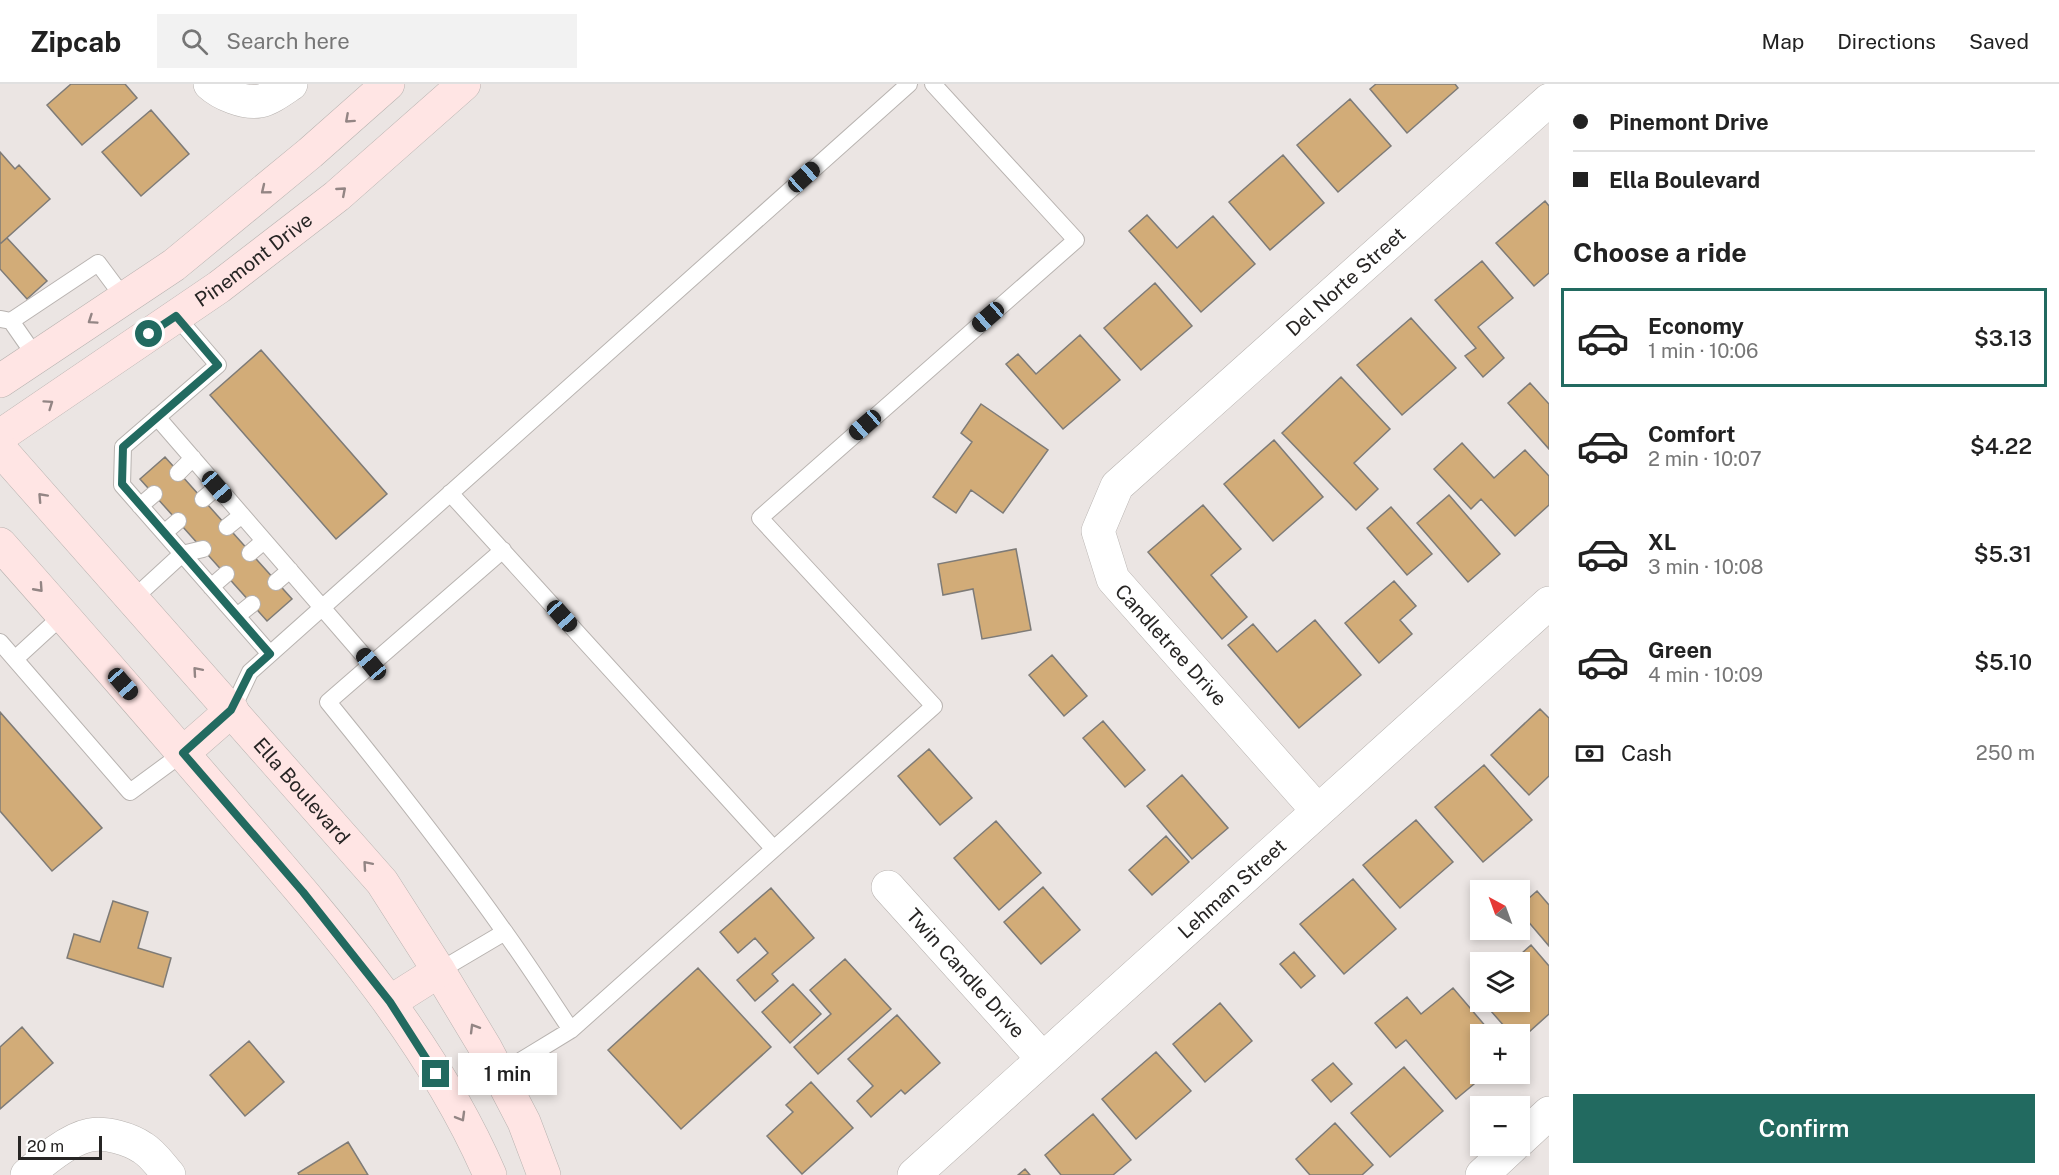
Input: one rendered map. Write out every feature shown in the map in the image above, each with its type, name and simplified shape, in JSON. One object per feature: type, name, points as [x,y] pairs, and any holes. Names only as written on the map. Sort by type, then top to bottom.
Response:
[{"type":"main road","points":[[0,381],[174,265],[310,153],[388,84]]},
{"type":"main road","name":"Pinemont Drive","points":[[0,436],[219,286],[337,196],[464,84]]},
{"type":"main road","name":"Ella Boulevard","points":[[0,449],[382,882],[440,971],[500,1074],[524,1122],[544,1175]]},
{"type":"main road","points":[[0,544],[303,892],[390,1002],[447,1092],[476,1143],[490,1175]]},
{"type":"main road","points":[[183,753],[231,710]]},
{"type":"main road","points":[[390,1002],[440,971]]},
{"type":"street","points":[[210,84],[218,91],[239,99],[260,101],[291,84]]},
{"type":"street","name":"Del Norte Street","points":[[1143,463],[1549,100]]},
{"type":"street","name":"Candletree Drive","points":[[1143,463],[1117,486],[1098,531],[1113,579],[1317,810]]},
{"type":"street","name":"Lehman Street","points":[[914,1175],[1549,603]]},
{"type":"street","name":"Twin Candle Drive","points":[[888,887],[1042,1058]]},
{"type":"street","points":[[1530,1131],[1549,1113]]},
{"type":"street","points":[[27,1175],[44,1160],[89,1135],[105,1135],[127,1140],[145,1149],[169,1175]]},
{"type":"street","points":[[1482,1175],[1502,1156]]},
{"type":"lane","points":[[231,710],[250,672],[909,84]]},
{"type":"lane","points":[[500,1074],[571,1030],[933,706],[760,518],[1076,240],[933,84]]},
{"type":"lane","points":[[36,357],[6,320],[98,263],[124,298]]},
{"type":"lane","points":[[176,316],[218,365],[123,447],[122,484],[270,654]]},
{"type":"lane","points":[[157,417],[371,664]]},
{"type":"lane","points":[[178,472],[193,458]]},
{"type":"lane","points":[[203,500],[217,487]]},
{"type":"lane","points":[[450,493],[773,848]]},
{"type":"lane","points":[[140,506],[154,494]]},
{"type":"lane","points":[[228,527],[242,515]]},
{"type":"lane","points":[[164,534],[178,521]]},
{"type":"lane","points":[[250,553],[264,541]]},
{"type":"lane","points":[[133,598],[182,554],[203,549]]},
{"type":"lane","points":[[503,550],[328,702],[419,815],[506,932],[571,1030]]},
{"type":"lane","points":[[276,582],[290,570]]},
{"type":"lane","points":[[212,587],[226,574]]},
{"type":"lane","points":[[237,616],[252,604]]},
{"type":"lane","points":[[15,659],[63,615]]},
{"type":"lane","points":[[0,642],[130,792],[183,753]]},
{"type":"lane","points":[[440,971],[506,932]]},
{"type":"building","points":[[71,84],[125,84],[137,98],[82,145],[47,105]]},
{"type":"building","points":[[1376,84],[1455,84],[1458,88],[1407,133],[1370,89]]},
{"type":"building","points":[[1350,99],[1391,146],[1338,192],[1297,145]]},
{"type":"building","points":[[151,110],[189,154],[141,196],[102,152]]},
{"type":"building","points":[[0,152],[15,169],[19,165],[50,199],[0,244]]},
{"type":"building","points":[[1283,155],[1324,203],[1270,250],[1229,202]]},
{"type":"building","points":[[1545,201],[1549,206],[1549,273],[1534,286],[1496,243]]},
{"type":"building","points":[[1147,215],[1177,248],[1213,216],[1255,264],[1201,312],[1129,231]]},
{"type":"building","points":[[7,238],[47,281],[27,299],[0,269],[0,244]]},
{"type":"building","points":[[1482,261],[1513,298],[1478,327],[1504,358],[1483,377],[1465,356],[1476,348],[1435,300]]},
{"type":"building","points":[[1155,283],[1192,326],[1141,370],[1104,328]]},
{"type":"building","points":[[1411,318],[1456,368],[1402,415],[1357,365]]},
{"type":"building","points":[[1080,335],[1120,380],[1063,429],[1006,364],[1018,354],[1036,374]]},
{"type":"building","points":[[261,350],[387,494],[336,539],[210,395]]},
{"type":"building","points":[[1341,377],[1390,429],[1354,463],[1378,489],[1356,510],[1282,433]]},
{"type":"building","points":[[1530,383],[1549,404],[1549,449],[1508,403]]},
{"type":"building","points":[[981,404],[1048,450],[1003,513],[971,490],[956,513],[933,497],[972,442],[961,433]]},
{"type":"building","points":[[1274,440],[1323,497],[1273,541],[1224,484]]},
{"type":"building","points":[[1462,443],[1494,478],[1525,450],[1549,476],[1549,505],[1515,536],[1481,499],[1471,509],[1434,469]]},
{"type":"building","points":[[165,457],[292,599],[267,621],[140,479]]},
{"type":"building","points":[[1449,495],[1500,554],[1468,582],[1417,523]]},
{"type":"building","points":[[1203,505],[1241,549],[1211,575],[1247,617],[1222,639],[1148,552]]},
{"type":"building","points":[[1391,507],[1432,554],[1407,575],[1367,528]]},
{"type":"building","points":[[1016,549],[1031,630],[982,639],[973,589],[943,595],[938,564]]},
{"type":"building","points":[[1394,581],[1416,606],[1400,620],[1412,634],[1379,663],[1345,623]]},
{"type":"building","points":[[1315,620],[1361,675],[1299,728],[1228,645],[1253,624],[1277,652]]},
{"type":"building","points":[[1052,655],[1087,696],[1064,716],[1029,675]]},
{"type":"building","points":[[1540,709],[1549,718],[1549,776],[1529,795],[1491,755]]},
{"type":"building","points":[[0,712],[102,828],[52,871],[0,811]]},
{"type":"building","points":[[1103,721],[1145,770],[1125,787],[1083,738]]},
{"type":"building","points":[[929,749],[972,798],[940,825],[898,776]]},
{"type":"building","points":[[1484,765],[1532,820],[1483,862],[1435,807]]},
{"type":"building","points":[[1182,775],[1228,828],[1192,859],[1147,806]]},
{"type":"building","points":[[1416,820],[1453,862],[1400,908],[1363,865]]},
{"type":"building","points":[[996,821],[1041,873],[999,910],[954,858]]},
{"type":"building","points":[[1166,836],[1189,862],[1152,895],[1129,870]]},
{"type":"building","points":[[1353,879],[1396,929],[1344,974],[1300,924]]},
{"type":"building","points":[[1043,887],[1080,930],[1041,964],[1004,922]]},
{"type":"building","points":[[771,888],[814,938],[772,974],[778,981],[755,1001],[737,980],[768,953],[755,938],[738,953],[720,932]]},
{"type":"building","points":[[1537,891],[1549,905],[1549,946],[1530,924],[1530,897]]},
{"type":"building","points":[[113,901],[148,912],[138,948],[171,958],[163,987],[67,958],[74,934],[100,942]]},
{"type":"building","points":[[1531,945],[1549,966],[1549,1014],[1530,1031],[1530,1024],[1502,1024],[1492,1012],[1530,1012],[1530,952],[1523,952]]},
{"type":"building","points":[[1294,952],[1315,976],[1301,988],[1280,964]]},
{"type":"building","points":[[845,959],[891,1009],[818,1074],[794,1047],[831,1014],[810,990]]},
{"type":"building","points":[[698,968],[771,1047],[681,1129],[608,1050]]},
{"type":"building","points":[[793,984],[821,1014],[790,1043],[762,1012]]},
{"type":"building","points":[[1453,988],[1470,1008],[1470,1012],[1473,1012],[1484,1024],[1470,1024],[1470,1084],[1474,1084],[1456,1099],[1406,1040],[1396,1048],[1375,1023],[1407,997],[1421,1014]]},
{"type":"building","points":[[1220,1003],[1252,1041],[1205,1082],[1173,1044]]},
{"type":"building","points":[[897,1015],[940,1063],[905,1094],[901,1090],[871,1117],[857,1101],[873,1086],[848,1059]]},
{"type":"building","points":[[22,1027],[53,1063],[0,1109],[0,1047]]},
{"type":"building","points":[[249,1041],[284,1082],[245,1116],[210,1075]]},
{"type":"building","points":[[1156,1052],[1191,1091],[1136,1139],[1102,1099]]},
{"type":"building","points":[[1333,1063],[1352,1084],[1331,1102],[1312,1080]]},
{"type":"building","points":[[1404,1067],[1443,1111],[1390,1157],[1351,1113]]},
{"type":"building","points":[[811,1082],[853,1128],[802,1174],[767,1136],[793,1112],[786,1105]]},
{"type":"building","points":[[1093,1114],[1131,1160],[1113,1175],[1061,1175],[1045,1155]]},
{"type":"building","points":[[1335,1123],[1373,1165],[1362,1175],[1310,1175],[1296,1159]]},
{"type":"building","points":[[348,1142],[368,1175],[299,1175],[298,1173]]},
{"type":"building","points":[[1025,1169],[1030,1175],[1018,1175]]},
{"type":"route","points":[[149,334],[176,316],[218,365],[123,447],[122,484],[270,654],[250,672],[231,710],[183,753],[303,892],[390,1002],[436,1074]]}]
